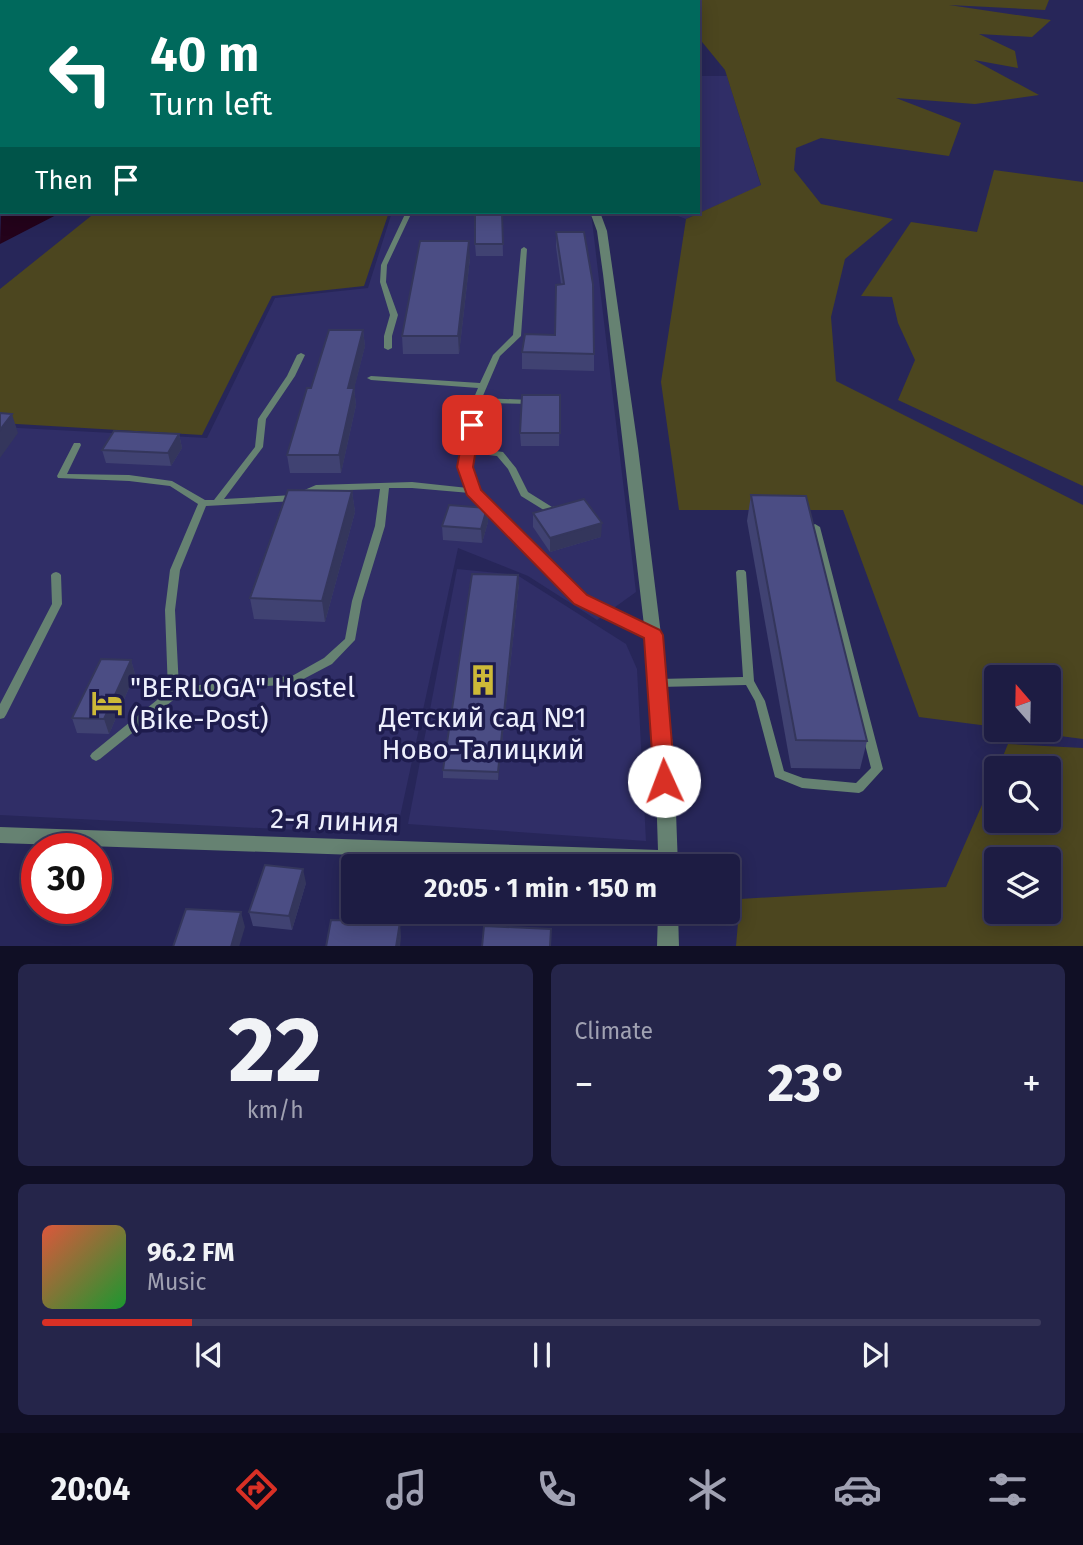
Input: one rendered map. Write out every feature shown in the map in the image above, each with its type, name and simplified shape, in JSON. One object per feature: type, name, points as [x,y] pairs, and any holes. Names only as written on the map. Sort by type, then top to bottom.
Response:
[{"type":"street","points":[[596,214],[602,231],[629,417],[659,684],[668,854]]},
{"type":"street","name":"2-я линия","points":[[0,835],[453,854]]},
{"type":"street","points":[[668,924],[668,946]]},
{"type":"lane","points":[[388,348],[394,315],[383,282],[384,265],[408,214]]},
{"type":"lane","points":[[524,249],[517,336],[497,355],[477,400],[465,467],[473,491],[580,599],[653,635]]},
{"type":"lane","points":[[216,503],[260,447],[262,419],[291,376],[300,355]]},
{"type":"lane","points":[[371,378],[483,386]]},
{"type":"lane","points":[[477,400],[508,403],[548,401]]},
{"type":"lane","points":[[77,445],[61,476],[129,478],[172,484],[203,503],[295,498],[316,488],[385,486],[473,491]]},
{"type":"lane","points":[[468,450],[499,454],[512,468],[524,494],[550,510],[573,506]]},
{"type":"lane","points":[[96,755],[174,694],[227,685],[294,680],[328,661],[350,640],[357,601],[380,526],[385,486]]},
{"type":"lane","points":[[174,694],[170,610],[175,569],[203,503]]},
{"type":"lane","points":[[741,572],[749,681],[760,701],[779,774],[802,783],[859,788],[877,769],[815,527]]},
{"type":"lane","points":[[0,715],[57,604],[56,575]]},
{"type":"lane","points":[[659,684],[749,681]]},
{"type":"shaded area","points":[[700,0],[1049,0],[1045,10],[949,5],[1051,20],[1032,37],[979,34],[1015,51],[1018,68],[974,60],[1039,95],[975,104],[896,98],[961,123],[949,156],[821,138],[796,148],[794,170],[821,204],[893,219],[845,259],[831,317],[836,381],[1083,505],[1083,739],[1061,736],[1061,665],[984,665],[984,725],[919,717],[843,510],[679,510],[661,382],[686,219],[761,185],[725,70],[700,39]]},
{"type":"shaded area","points":[[700,76],[727,76],[761,186],[700,213]]},
{"type":"shaded area","points":[[994,170],[1083,182],[1083,486],[898,400],[915,360],[898,323],[892,297],[861,296],[911,222],[977,232]]},
{"type":"shaded area","points":[[1,214],[58,214],[0,244]]},
{"type":"shaded area","points":[[94,214],[388,214],[364,286],[272,296],[202,435],[0,423],[0,289]]},
{"type":"shaded area","points":[[391,214],[591,214],[636,592],[597,620],[528,576],[458,548],[396,835],[0,815],[0,427],[207,438],[275,298],[368,288]]},
{"type":"shaded area","points":[[672,214],[697,214],[686,219]]},
{"type":"shaded area","points":[[457,569],[517,575],[626,644],[637,669],[646,841],[408,824]]},
{"type":"shaded area","points":[[1008,744],[1083,748],[1083,946],[736,946],[740,924],[740,899],[946,887],[984,800],[984,833],[1061,833],[1061,756],[1003,756]]},
{"type":"building","points":[[475,214],[502,214],[503,244],[475,244]]},
{"type":"building","points":[[556,232],[584,232],[593,284],[594,354],[522,352],[525,334],[555,335],[556,285],[564,284]]},
{"type":"building","points":[[420,241],[469,241],[458,336],[402,336]]},
{"type":"building","points":[[329,330],[363,330],[348,388],[354,388],[339,455],[287,455],[307,388],[311,388]]},
{"type":"building","points":[[522,395],[560,395],[560,433],[520,433]]},
{"type":"building","points":[[0,413],[12,414],[0,430]]},
{"type":"building","points":[[114,431],[179,434],[168,453],[102,450]]},
{"type":"building","points":[[288,490],[352,491],[322,601],[250,598]]},
{"type":"building","points":[[751,495],[806,496],[867,741],[796,740]]},
{"type":"building","points":[[584,499],[602,523],[550,538],[533,513]]},
{"type":"building","points":[[449,505],[487,508],[481,529],[442,526]]},
{"type":"building","name":"Детский сад №1 Ново-Талицкий","points":[[472,574],[518,575],[498,772],[443,770]]},
{"type":"building","points":[[101,659],[131,660],[104,719],[72,718]]},
{"type":"building","points":[[265,865],[303,869],[289,916],[249,912]]},
{"type":"building","points":[[186,909],[241,912],[231,946],[173,946]]},
{"type":"building","points":[[331,920],[341,920],[341,924],[400,924],[396,946],[326,946]]},
{"type":"building","points":[[484,926],[551,929],[550,946],[482,946]]},
{"type":"place","name":"Детский сад №1 Ново-Талицкий","points":[[483,680]]},
{"type":"place","name":"\"BERLOGA\" Hostel (Bike-Post)","points":[[107,703]]},
{"type":"route","points":[[472,425],[465,467],[473,491],[580,599],[653,635],[661,703],[664,781]]}]
